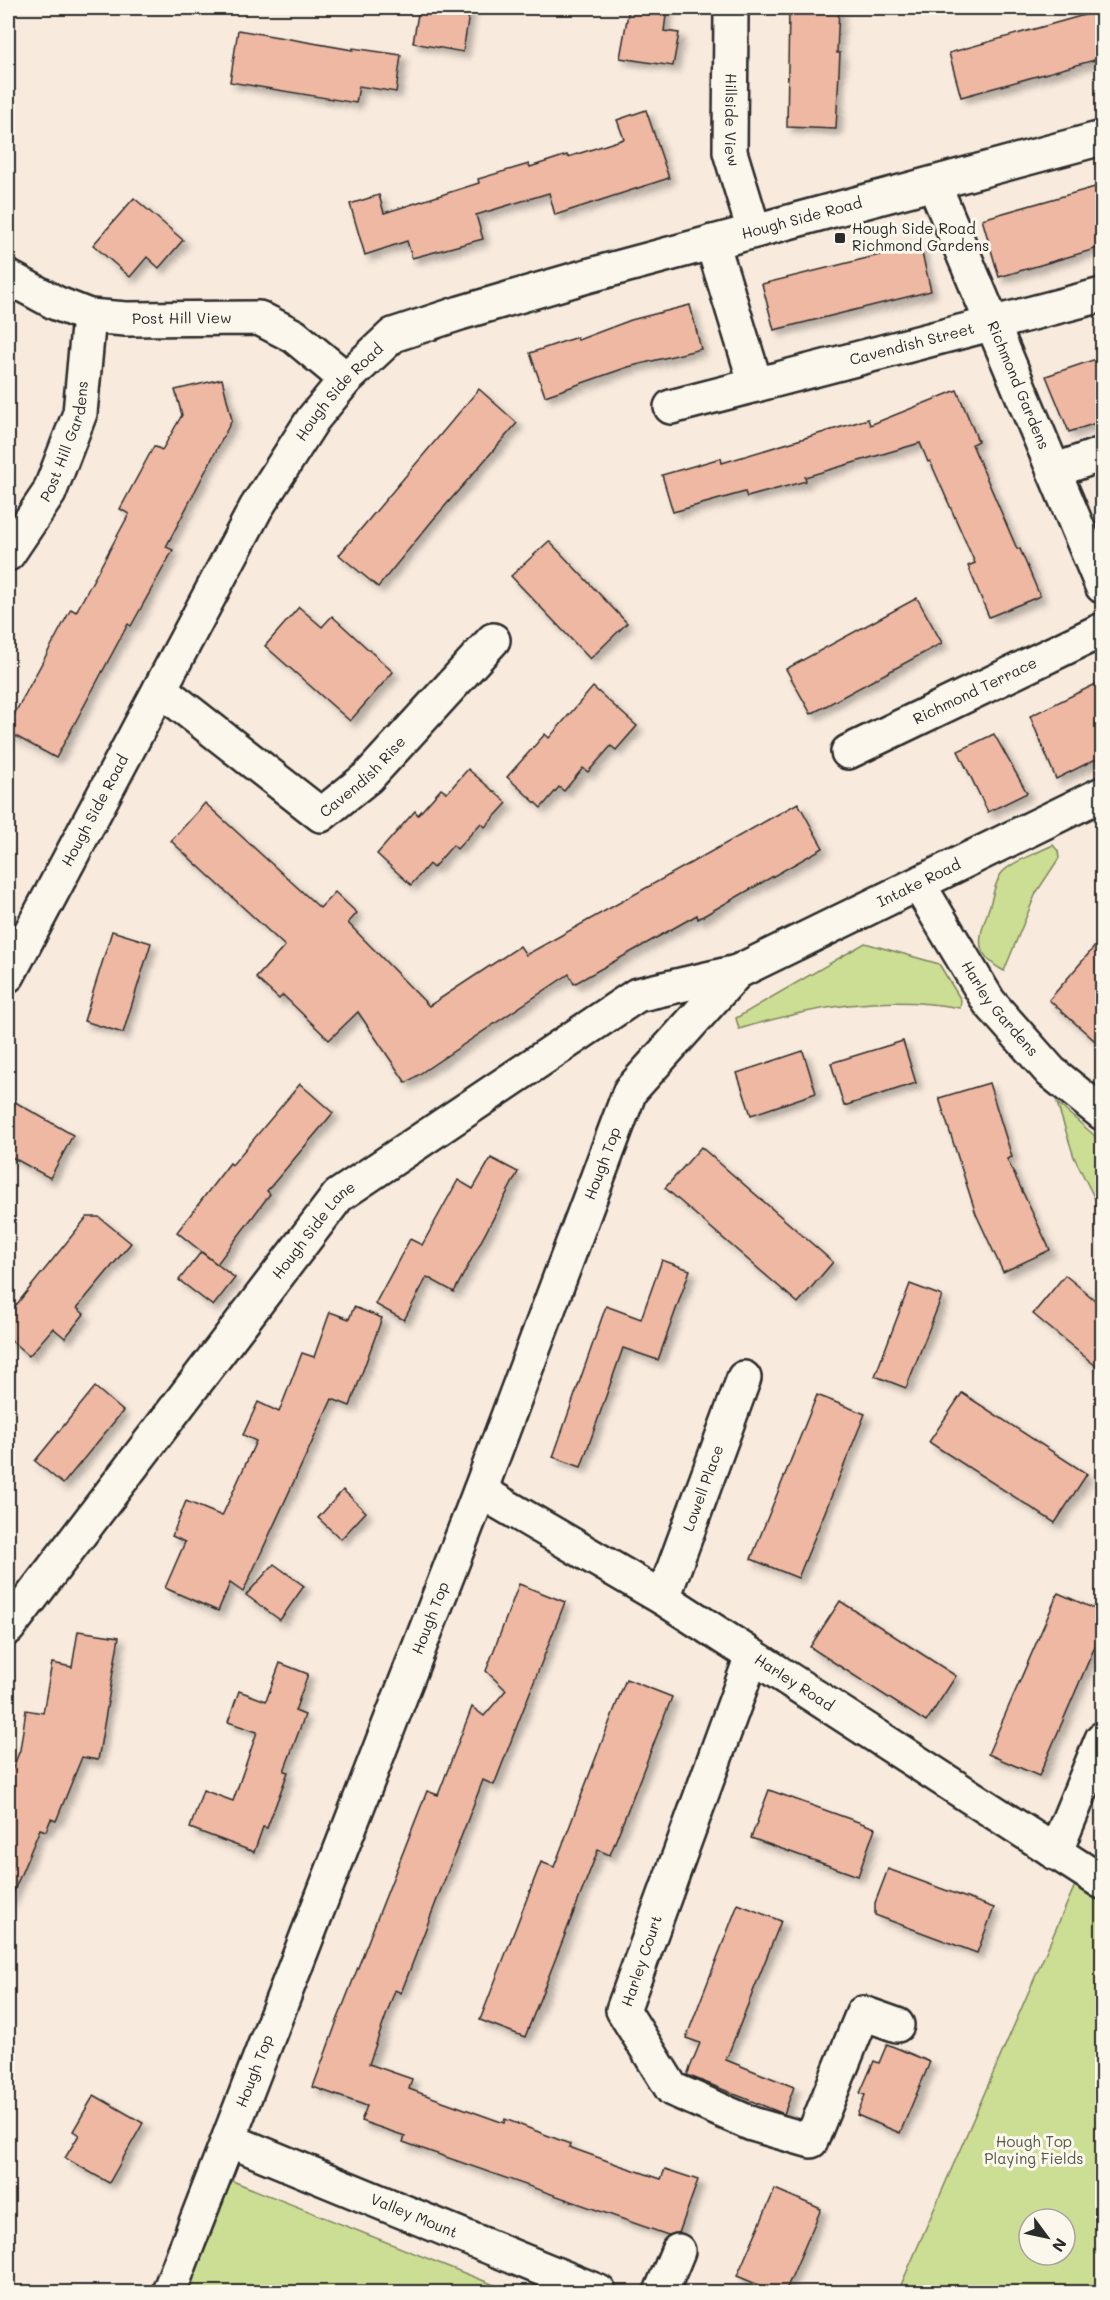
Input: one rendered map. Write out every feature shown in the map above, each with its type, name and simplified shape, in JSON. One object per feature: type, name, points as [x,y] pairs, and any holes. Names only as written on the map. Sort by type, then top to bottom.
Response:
[{"type":"street","name":"Hillside View","points":[[731,8],[730,152],[754,231]]},
{"type":"street","name":"Hough Side Road","points":[[8,975],[256,508],[314,419],[346,379],[393,335],[460,313],[712,242],[1102,138]]},
{"type":"street","name":"Richmond Gardens","points":[[934,184],[1102,586]]},
{"type":"street","points":[[712,242],[756,385]]},
{"type":"street","name":"Post Hill View","points":[[8,277],[56,303],[89,316],[126,319],[259,318],[294,336],[346,379]]},
{"type":"street","name":"Cavendish Street","points":[[671,407],[1102,295]]},
{"type":"street","name":"Post Hill Gardens","points":[[8,554],[49,493],[80,413],[89,316]]},
{"type":"street","points":[[1054,471],[1102,454]]},
{"type":"street","name":"Richmond Terrace","points":[[848,752],[1102,630]]},
{"type":"street","name":"Cavendish Rise","points":[[160,689],[321,815],[368,777],[493,640]]},
{"type":"street","name":"Intake Road","points":[[737,972],[1102,794]]},
{"type":"street","name":"Harley Gardens","points":[[919,885],[989,1002],[1051,1072],[1102,1113]]},
{"type":"street","name":"Hough Top","points":[[169,2292],[480,1491],[630,1091],[737,972]]},
{"type":"street","name":"Hough Side Lane","points":[[8,1628],[338,1196],[638,995],[737,972]]},
{"type":"street","name":"Lowell Place","points":[[663,1598],[744,1378]]},
{"type":"street","name":"Harley Road","points":[[480,1491],[663,1598],[1102,1882]]},
{"type":"street","name":"Harley Court","points":[[752,1656],[623,2010],[672,2089],[752,2124],[811,2141],[862,2013],[897,2025]]},
{"type":"street","points":[[1055,1853],[1102,1739]]},
{"type":"street","name":"Valley Mount","points":[[229,2139],[599,2292]]},
{"type":"street","points":[[661,2292],[678,2251]]},
{"type":"green space","points":[[1053,845],[1058,851],[1059,858],[1036,893],[1004,971],[986,957],[981,942],[983,926],[997,881],[1001,874],[1011,866]]},
{"type":"green space","points":[[865,943],[939,964],[961,1000],[960,1008],[904,1002],[848,1005],[794,1014],[739,1029],[736,1018]]},
{"type":"green space","points":[[1057,1103],[1102,1142],[1102,1213],[1074,1157]]},
{"type":"green space","name":"Hough Top Playing Fields","points":[[1082,1869],[1102,1880],[1102,2292],[898,2292]]},
{"type":"green space","points":[[215,2174],[512,2292],[171,2292]]},
{"type":"building","points":[[419,8],[470,8],[463,52],[413,43]]},
{"type":"building","points":[[629,8],[667,8],[664,31],[679,33],[673,66],[620,58]]},
{"type":"building","points":[[789,8],[839,8],[837,53],[840,53],[836,129],[787,127]]},
{"type":"building","points":[[1102,10],[1102,58],[961,97],[949,53]]},
{"type":"building","points":[[238,30],[353,50],[353,48],[401,55],[396,92],[359,86],[356,103],[230,82]]},
{"type":"building","points":[[646,110],[669,178],[555,215],[549,193],[476,215],[483,239],[412,258],[407,241],[365,255],[350,204],[379,195],[384,213],[479,183],[478,179],[529,164],[530,167],[567,155],[568,157],[624,139],[617,120]]},
{"type":"building","points":[[1102,185],[1102,247],[999,277],[982,219]]},
{"type":"building","points":[[134,198],[183,240],[159,268],[147,257],[130,277],[93,245]]},
{"type":"building","points":[[920,245],[931,291],[774,330],[762,284]]},
{"type":"building","points":[[690,305],[701,349],[628,367],[545,396],[530,353],[577,337],[578,340],[631,320]]},
{"type":"building","points":[[1102,357],[1102,421],[1069,432],[1046,376]]},
{"type":"building","points":[[222,379],[232,420],[166,547],[173,550],[131,626],[128,624],[56,758],[8,732],[8,726],[71,609],[76,612],[129,514],[120,509],[154,446],[162,450],[182,415],[175,390]]},
{"type":"building","points":[[479,389],[517,423],[378,587],[339,555]]},
{"type":"building","points":[[957,390],[978,441],[972,444],[1017,549],[1020,549],[1040,596],[989,617],[968,566],[975,563],[920,443],[805,477],[806,481],[747,497],[745,492],[673,512],[662,475],[721,458],[722,463],[868,419],[870,425]]},
{"type":"building","points":[[549,541],[627,623],[590,659],[511,576]]},
{"type":"building","points":[[917,598],[942,643],[811,714],[786,669]]},
{"type":"building","points":[[299,607],[322,627],[332,616],[393,672],[350,721],[265,646]]},
{"type":"building","points":[[1102,681],[1102,756],[1056,779],[1030,716]]},
{"type":"building","points":[[593,687],[637,726],[616,750],[611,746],[588,772],[583,768],[564,791],[559,787],[541,808],[507,777],[545,734],[549,738]]},
{"type":"building","points":[[994,734],[1027,793],[988,812],[958,751]]},
{"type":"building","points":[[468,769],[507,803],[485,827],[481,823],[457,849],[453,845],[433,868],[429,864],[411,885],[377,854],[415,811],[418,815],[441,789],[447,793]]},
{"type":"building","points":[[205,803],[320,908],[335,892],[357,913],[348,923],[429,1006],[520,946],[526,955],[798,803],[823,848],[698,919],[697,915],[574,984],[569,974],[406,1083],[358,1012],[329,1040],[283,995],[279,999],[256,978],[285,946],[171,841]]},
{"type":"building","points":[[112,931],[151,943],[123,1033],[84,1021]]},
{"type":"building","points":[[1102,938],[1102,1047],[1049,1000]]},
{"type":"building","points":[[903,1041],[916,1083],[844,1106],[831,1063]]},
{"type":"building","points":[[803,1051],[816,1093],[751,1115],[737,1073]]},
{"type":"building","points":[[989,1083],[1012,1157],[1007,1159],[1050,1250],[1003,1272],[976,1214],[939,1098]]},
{"type":"building","points":[[300,1084],[333,1113],[267,1191],[270,1194],[217,1264],[177,1232],[230,1163],[232,1165]]},
{"type":"building","points":[[8,1098],[73,1135],[50,1178],[8,1155]]},
{"type":"building","points":[[701,1147],[833,1262],[798,1303],[665,1188]]},
{"type":"building","points":[[491,1158],[518,1172],[454,1292],[427,1277],[404,1320],[375,1304],[410,1239],[422,1245],[458,1180],[473,1189]]},
{"type":"building","points":[[87,1217],[99,1217],[131,1243],[77,1308],[84,1314],[65,1338],[53,1328],[29,1356],[8,1338],[8,1315]]},
{"type":"building","points":[[201,1252],[235,1278],[213,1306],[179,1280]]},
{"type":"building","points":[[662,1260],[690,1270],[658,1360],[623,1348],[581,1467],[553,1457],[606,1306],[641,1319]]},
{"type":"building","points":[[1065,1275],[1102,1306],[1102,1371],[1033,1314]]},
{"type":"building","points":[[910,1284],[942,1296],[906,1388],[875,1376]]},
{"type":"building","points":[[354,1307],[382,1318],[350,1406],[332,1399],[243,1592],[230,1583],[218,1611],[165,1588],[185,1542],[172,1536],[186,1501],[222,1516],[256,1441],[243,1435],[258,1402],[279,1412],[302,1353],[314,1357],[330,1312],[349,1319]]},
{"type":"building","points":[[95,1387],[123,1411],[63,1484],[35,1461]]},
{"type":"building","points":[[962,1393],[1087,1474],[1055,1523],[929,1442]]},
{"type":"building","points":[[817,1395],[865,1414],[798,1578],[751,1559]]},
{"type":"building","points":[[343,1490],[366,1512],[341,1539],[318,1518]]},
{"type":"building","points":[[274,1564],[304,1586],[280,1620],[246,1595]]},
{"type":"building","points":[[519,1584],[565,1602],[494,1785],[483,1780],[401,1993],[395,1990],[369,2064],[412,2079],[409,2089],[504,2123],[505,2119],[570,2144],[569,2147],[619,2165],[661,2179],[665,2169],[698,2180],[679,2233],[668,2235],[403,2142],[405,2136],[361,2121],[367,2106],[313,2087],[427,1791],[438,1795],[472,1707],[484,1716],[506,1690],[486,1671]]},
{"type":"building","points":[[1058,1593],[1102,1612],[1102,1630],[1039,1776],[988,1754]]},
{"type":"building","points":[[840,1601],[956,1676],[926,1722],[810,1647]]},
{"type":"building","points":[[78,1631],[119,1637],[98,1760],[82,1757],[56,1821],[51,1819],[46,1831],[40,1829],[8,1905],[8,1780],[20,1750],[26,1710],[43,1713],[52,1663],[72,1667]]},
{"type":"building","points":[[280,1663],[308,1674],[295,1711],[305,1715],[284,1771],[288,1772],[267,1828],[263,1827],[254,1852],[190,1828],[203,1790],[233,1801],[257,1732],[228,1722],[239,1691],[266,1701]]},
{"type":"building","points":[[626,1679],[672,1697],[610,1855],[598,1850],[525,2037],[480,2020],[541,1862],[554,1867]]},
{"type":"building","points":[[769,1790],[875,1828],[858,1876],[751,1838]]},
{"type":"building","points":[[888,1869],[994,1908],[977,1953],[875,1915],[875,1903]]},
{"type":"building","points":[[738,1904],[781,1921],[726,2060],[794,2087],[784,2114],[687,2075],[700,2043],[686,2038]]},
{"type":"building","points":[[887,2044],[930,2062],[900,2133],[857,2115],[865,2095],[860,2093],[874,2061],[879,2063]]},
{"type":"building","points":[[94,2095],[143,2123],[109,2183],[65,2158],[79,2135],[73,2131]]},
{"type":"building","points":[[775,2189],[821,2209],[785,2292],[776,2292],[737,2276]]},
{"type":"place","name":"Hough Side Road Richmond Gardens","points":[[840,238]]}]
